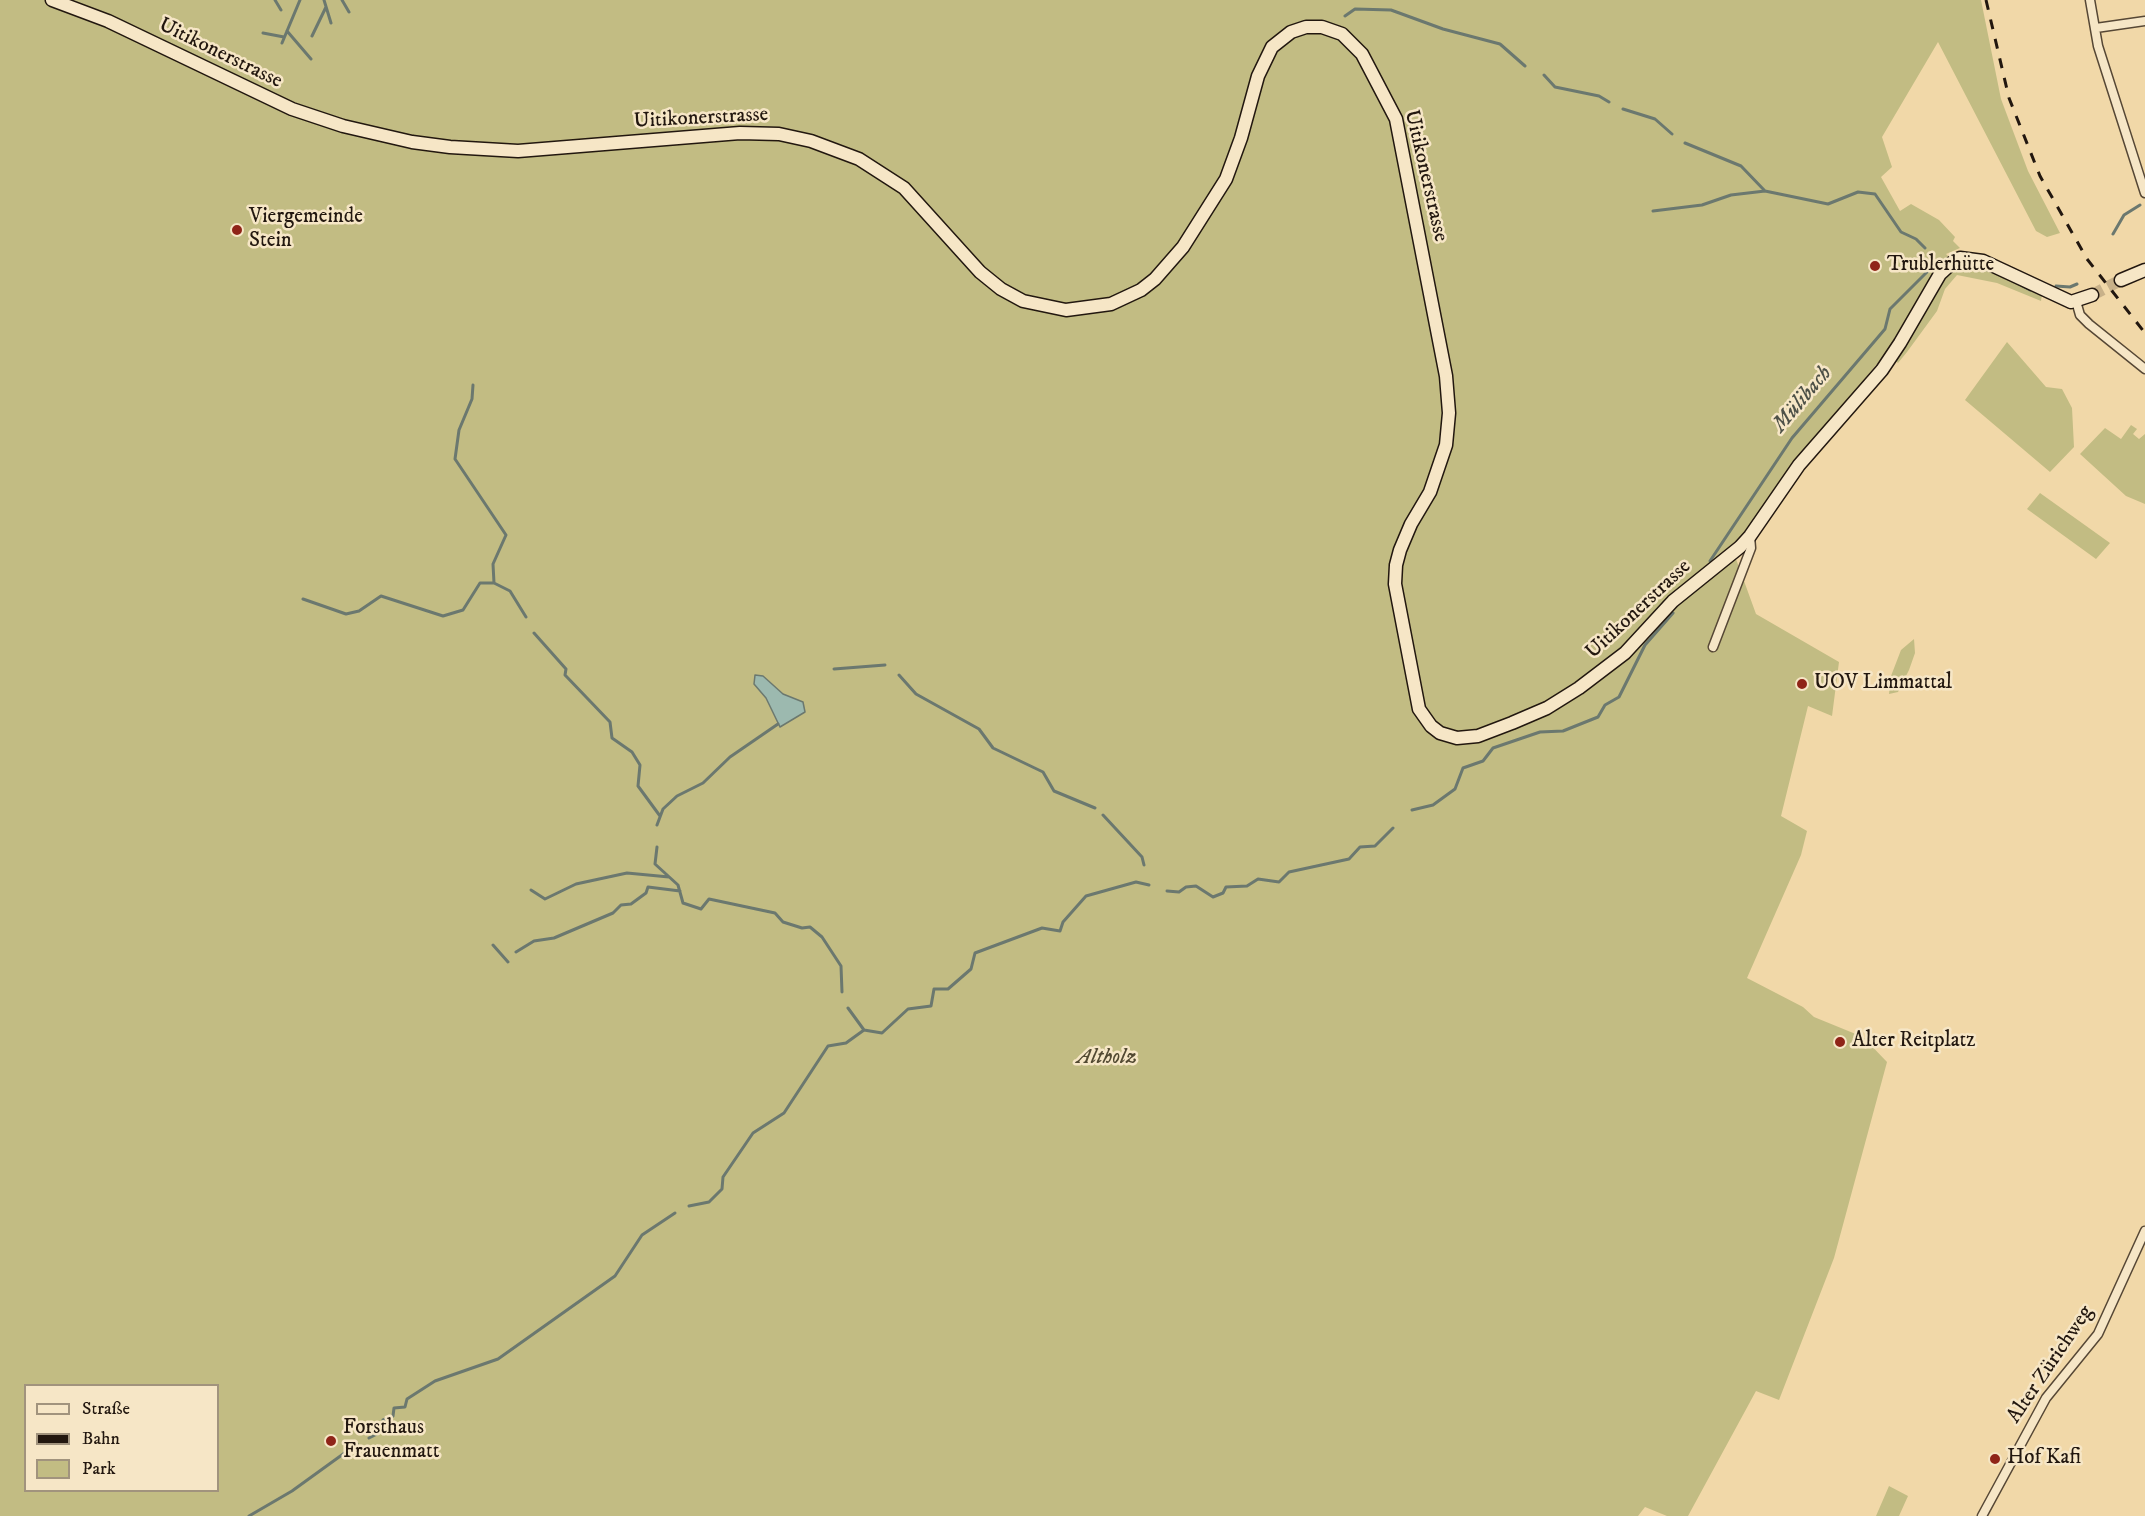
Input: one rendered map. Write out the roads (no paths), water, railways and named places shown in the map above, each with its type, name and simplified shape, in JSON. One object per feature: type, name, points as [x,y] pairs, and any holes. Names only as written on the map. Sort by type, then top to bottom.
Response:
[{"type":"street","name":"Uitikonerstrasse","points":[[52,0],[108,21],[266,98],[343,126],[392,138],[450,147],[518,151],[740,133],[779,134],[811,141],[859,159],[904,188],[980,272],[1001,289],[1023,301],[1066,310],[1096,308],[1125,298],[1148,286],[1170,263],[1205,215],[1226,179],[1241,138],[1258,76],[1272,47],[1291,32],[1306,27],[1334,30],[1348,39],[1362,54],[1396,119],[1446,376],[1449,413],[1446,445],[1440,469],[1430,492],[1411,524],[1396,565],[1395,584],[1416,699],[1425,720],[1440,733],[1466,738],[1490,732],[1546,708],[1625,653],[1673,601],[1750,536],[1799,465],[1881,370],[1900,344],[1940,273],[1953,262],[1960,258],[1983,261],[2022,277],[2062,300],[2076,302]]},
{"type":"street","points":[[2090,0],[2098,46],[2145,193]]},
{"type":"street","points":[[2096,28],[2145,21]]},
{"type":"street","points":[[2121,280],[2145,270]]},
{"type":"street","points":[[2092,296],[2076,302],[2080,315],[2145,369]]},
{"type":"street","points":[[1713,647],[1751,548],[1750,536]]},
{"type":"street","name":"Alter Zürichweg","points":[[1982,1516],[2046,1398],[2098,1334],[2145,1231]]},
{"type":"water","points":[[755,675],[763,676],[783,694],[803,702],[805,712],[780,727],[766,698],[754,684]]},
{"type":"waterway","points":[[275,0],[281,10]]},
{"type":"waterway","points":[[282,43],[300,0]]},
{"type":"waterway","points":[[324,0],[331,23]]},
{"type":"waterway","points":[[342,0],[349,12]]},
{"type":"waterway","points":[[312,36],[326,7]]},
{"type":"waterway","points":[[1345,16],[1355,9],[1391,10],[1443,29],[1500,44],[1525,66]]},
{"type":"waterway","points":[[287,31],[311,59]]},
{"type":"waterway","points":[[263,33],[284,37]]},
{"type":"waterway","points":[[1544,75],[1555,87],[1599,96],[1609,102]]},
{"type":"waterway","points":[[1623,109],[1655,119],[1672,134]]},
{"type":"waterway","points":[[1685,143],[1741,166],[1765,191],[1828,204],[1858,192],[1875,194],[1901,232],[1916,239],[1925,248]]},
{"type":"waterway","points":[[1653,211],[1702,205],[1731,195],[1765,191]]},
{"type":"waterway","name":"Mülibach","points":[[2113,234],[2124,215],[2140,205]]},
{"type":"waterway","name":"Mülibach","points":[[1967,267],[1989,270]]},
{"type":"waterway","name":"Mülibach","points":[[1710,561],[1792,438],[1885,329],[1890,309],[1930,269]]},
{"type":"waterway","name":"Mülibach","points":[[2019,284],[2030,290]]},
{"type":"waterway","name":"Mülibach","points":[[2056,286],[2070,287],[2077,284]]},
{"type":"waterway","points":[[473,385],[472,399],[459,430],[455,459],[506,535],[493,564],[494,583],[510,591],[526,617]]},
{"type":"waterway","points":[[303,599],[346,614],[359,611],[381,596],[443,616],[463,610],[480,583],[494,583]]},
{"type":"waterway","name":"Mülibach","points":[[1412,810],[1433,805],[1455,789],[1463,768],[1483,761],[1493,748],[1540,732],[1563,731],[1598,717],[1605,705],[1619,697],[1645,645],[1673,613]]},
{"type":"waterway","points":[[534,633],[566,669],[565,675],[610,722],[612,738],[632,752],[640,765],[638,786],[660,816]]},
{"type":"waterway","points":[[834,669],[885,665]]},
{"type":"waterway","points":[[899,675],[916,694],[979,729],[993,748],[1043,772],[1054,791],[1095,808]]},
{"type":"waterway","points":[[657,825],[663,809],[677,796],[703,783],[730,757],[778,724]]},
{"type":"waterway","points":[[1103,815],[1142,857],[1144,865]]},
{"type":"waterway","name":"Mülibach","points":[[1167,891],[1179,892],[1186,887],[1196,886],[1213,897],[1223,893],[1226,887],[1247,886],[1258,879],[1279,882],[1289,872],[1349,859],[1360,847],[1375,846],[1393,828]]},
{"type":"waterway","points":[[657,847],[655,864],[678,885],[683,903],[701,909],[709,899],[775,913],[783,922],[802,928],[810,927],[822,937],[841,966],[842,992]]},
{"type":"waterway","points":[[531,890],[545,899],[576,884],[627,873],[669,877]]},
{"type":"waterway","name":"Mülibach","points":[[689,1206],[709,1202],[722,1189],[723,1177],[753,1133],[784,1113],[828,1046],[846,1043],[864,1030],[882,1033],[908,1009],[931,1006],[934,989],[948,989],[971,969],[975,953],[1042,928],[1060,931],[1063,922],[1086,896],[1136,882],[1149,885]]},
{"type":"waterway","points":[[516,952],[534,941],[554,938],[613,913],[621,905],[631,904],[646,893],[648,887],[680,891]]},
{"type":"waterway","points":[[493,945],[508,962]]},
{"type":"waterway","points":[[848,1008],[864,1030]]},
{"type":"waterway","points":[[369,1438],[379,1433],[383,1420],[393,1416],[394,1408],[405,1407],[407,1399],[435,1381],[498,1359],[615,1276],[642,1235],[675,1213]]},
{"type":"waterway","points":[[249,1516],[292,1491],[357,1444]]},
{"type":"tunnel","points":[[2092,295],[2121,280]]},
{"type":"railway","points":[[1986,0],[2009,98],[2040,176],[2087,259],[2145,333]]},
{"type":"place","name":"Viergemeinde Stein","points":[[237,230]]},
{"type":"place","name":"Trublerhütte","points":[[1875,266]]},
{"type":"place","name":"UOV Limmattal","points":[[1802,684]]},
{"type":"place","name":"Alter Reitplatz","points":[[1840,1042]]},
{"type":"place","name":"Forsthaus Frauenmatt","points":[[331,1441]]},
{"type":"place","name":"Hof Kafi","points":[[1995,1459]]},
{"type":"park label","name":"Altholz","points":[[1107,1059]]}]
